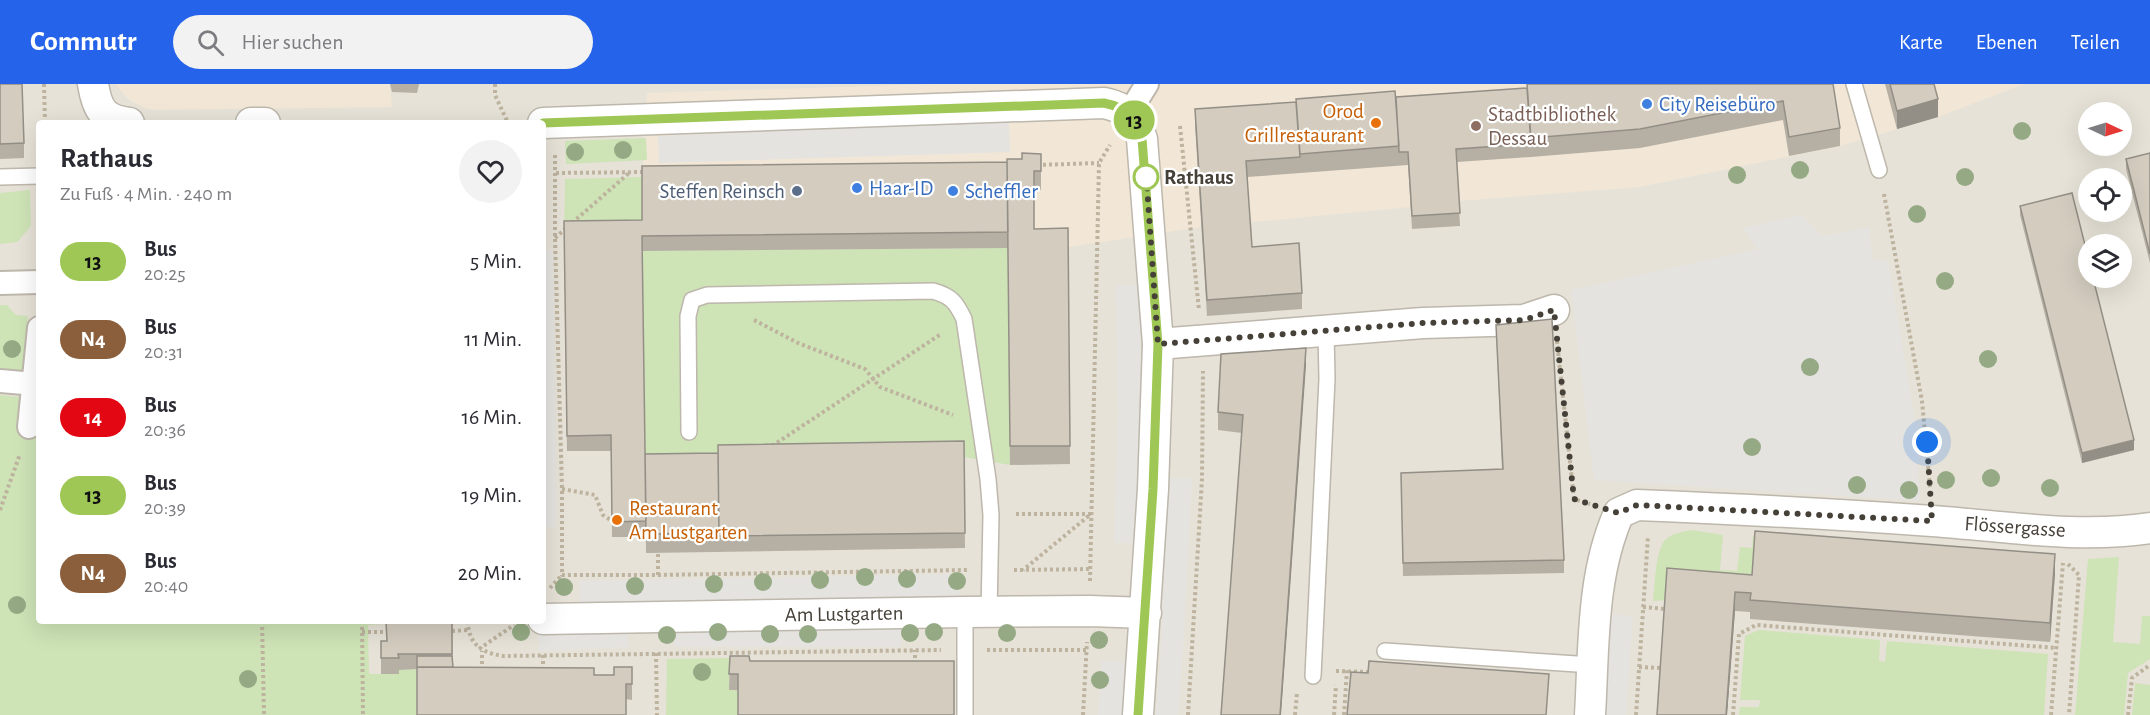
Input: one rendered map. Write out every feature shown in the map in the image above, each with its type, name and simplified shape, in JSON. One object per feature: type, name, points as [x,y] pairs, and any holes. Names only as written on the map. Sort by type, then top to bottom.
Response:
[{"type":"street","points":[[93,84],[98,103],[110,120]]},
{"type":"street","points":[[1138,715],[1146,613],[1158,344],[1136,126],[1147,84]]},
{"type":"street","points":[[546,123],[1104,103],[1117,106],[1136,126]]},
{"type":"street","points":[[0,283],[36,282]]},
{"type":"street","points":[[1158,344],[1423,323],[1524,320],[1554,310]]},
{"type":"street","points":[[29,426],[36,362]]},
{"type":"street","points":[[0,381],[34,384]]},
{"type":"street","name":"Flössergasse","points":[[1618,513],[1637,505],[1932,521],[2067,532],[2150,528]]},
{"type":"street","points":[[1590,715],[1599,578],[1609,534],[1618,513]]},
{"type":"street","name":"Am Lustgarten","points":[[546,619],[977,612],[1146,613]]},
{"type":"lane","points":[[1854,84],[1879,170]]},
{"type":"lane","points":[[0,177],[36,176]]},
{"type":"lane","points":[[689,432],[688,316],[692,300],[707,295],[933,291],[945,294],[957,304],[964,319],[988,479],[991,515],[990,569],[965,650],[965,715]]},
{"type":"lane","points":[[1313,676],[1327,379],[1326,331]]},
{"type":"lane","points":[[1385,651],[1592,665]]},
{"type":"path","points":[[44,84],[45,120]]},
{"type":"path","points":[[495,84],[495,95],[506,120]]},
{"type":"path","points":[[1083,715],[1090,611],[1099,164],[1136,126]]},
{"type":"path","points":[[1180,126],[1202,340],[1204,408],[1188,715]]},
{"type":"path","points":[[555,153],[562,575],[1091,569]]},
{"type":"path","points":[[1028,165],[1099,164]]},
{"type":"path","points":[[1879,170],[1922,401],[1932,521]]},
{"type":"path","points":[[555,238],[630,172]]},
{"type":"path","points":[[556,173],[653,172]]},
{"type":"path","points":[[707,295],[798,343],[865,369],[880,387],[979,424]]},
{"type":"path","points":[[1554,310],[1574,499],[1618,513]]},
{"type":"path","points":[[772,446],[964,319]]},
{"type":"path","points":[[0,510],[29,426]]},
{"type":"path","points":[[561,489],[595,495],[603,515],[612,521]]},
{"type":"path","points":[[1636,715],[1650,506]]},
{"type":"path","points":[[991,515],[1091,514]]},
{"type":"path","points":[[1022,570],[1091,514]]},
{"type":"path","points":[[657,575],[658,551]]},
{"type":"path","points":[[2051,715],[2064,559],[2079,575],[2069,715]]},
{"type":"path","points":[[1643,607],[1665,609]]},
{"type":"path","points":[[262,624],[264,715]]},
{"type":"path","points":[[362,624],[363,715]]},
{"type":"path","points":[[482,672],[481,650],[516,624]]},
{"type":"path","points":[[1733,715],[1739,634],[1756,625],[2057,648]]},
{"type":"path","points":[[452,631],[468,630]]},
{"type":"path","points":[[362,632],[386,632]]},
{"type":"path","points":[[915,650],[915,668]]},
{"type":"path","points":[[657,715],[657,653],[1087,650]]},
{"type":"path","points":[[845,651],[845,660]]},
{"type":"path","points":[[764,652],[764,660]]},
{"type":"path","points":[[543,655],[543,674]]},
{"type":"path","points":[[2128,715],[2132,678],[2150,666]]},
{"type":"path","points":[[1639,667],[1661,668]]},
{"type":"path","points":[[1335,715],[1337,670]]},
{"type":"path","points":[[1344,715],[1347,670]]},
{"type":"shaded area","points":[[0,84],[2150,84],[2150,715],[63,715],[0,671]]},
{"type":"shaded area","points":[[116,84],[390,84],[392,107],[156,110],[147,109],[133,102]]},
{"type":"shaded area","points":[[936,84],[2024,84],[1938,117],[1840,146],[1640,187],[1459,201],[1460,226],[1412,229],[1410,207],[1201,227],[1068,247],[642,251],[642,177],[647,93]]},
{"type":"shaded area","points":[[1009,120],[1010,152],[659,163],[658,136]]},
{"type":"shaded area","points":[[1801,215],[1822,236],[1870,227],[1872,260],[1888,261],[1916,425],[1920,501],[1594,480],[1571,290],[1758,249],[1743,228]]},
{"type":"shaded area","points":[[553,250],[556,527],[546,527],[546,251]]},
{"type":"shaded area","points":[[1139,285],[1142,411],[1137,543],[1114,543],[1118,413],[1116,286]]},
{"type":"shaded area","points":[[1168,478],[1192,478],[1178,715],[1156,715],[1161,649]]},
{"type":"shaded area","points":[[959,574],[960,601],[580,606],[580,581]]},
{"type":"shaded area","points":[[1610,614],[1633,616],[1626,715],[1603,715]]},
{"type":"shaded area","points":[[674,623],[901,623],[901,647],[674,647]]},
{"type":"shaded area","points":[[627,628],[629,647],[539,651],[539,629]]},
{"type":"shaded area","points":[[1102,661],[1129,662],[1125,715],[1098,715]]},
{"type":"green space","points":[[646,138],[647,160],[566,164],[565,141]]},
{"type":"green space","points":[[642,177],[642,236],[564,237],[565,179]]},
{"type":"green space","points":[[30,190],[31,226],[17,242],[0,244],[0,193]]},
{"type":"green space","points":[[1008,248],[1010,465],[964,457],[718,472],[645,473],[642,251]]},
{"type":"green space","points":[[0,305],[7,305],[16,315],[28,316],[24,374],[0,371]]},
{"type":"green space","points":[[0,395],[36,399],[36,624],[386,624],[368,625],[369,674],[398,674],[398,670],[417,669],[417,715],[0,715]]},
{"type":"green space","points":[[1691,530],[1723,535],[1720,570],[1737,571],[1740,547],[1752,548],[1753,536],[1775,538],[1752,594],[1653,601],[1657,561],[1662,545],[1671,536]]},
{"type":"green space","points":[[2119,557],[2113,642],[2140,644],[2142,616],[2150,616],[2150,659],[2128,673],[2124,715],[2075,715],[2088,559]]},
{"type":"green space","points":[[1759,630],[1880,640],[1879,661],[1885,662],[1887,641],[2048,654],[2044,715],[1739,715],[1740,707],[1759,707],[1760,700],[1740,700],[1745,636]]},
{"type":"green space","points":[[729,658],[729,689],[738,690],[738,715],[666,715],[667,659]]},
{"type":"green space","points":[[2135,683],[2150,685],[2150,715],[2132,715]]},
{"type":"building","points":[[0,84],[22,84],[24,143],[0,144]]},
{"type":"building","points":[[1527,84],[1833,84],[1840,128],[1789,137],[1783,101],[1640,129],[1531,138]]},
{"type":"building","points":[[1890,84],[1934,84],[1938,99],[1897,111]]},
{"type":"building","points":[[1527,88],[1531,144],[1456,149],[1460,213],[1412,216],[1408,152],[1399,152],[1396,97]]},
{"type":"building","points":[[1395,91],[1399,146],[1300,154],[1296,99]]},
{"type":"building","points":[[1296,102],[1300,157],[1246,161],[1252,247],[1299,243],[1302,293],[1207,300],[1195,109]]},
{"type":"building","points":[[1022,153],[1041,154],[1041,171],[1034,171],[1034,229],[1068,228],[1070,446],[1010,446],[1007,159],[1022,159]]},
{"type":"building","points":[[2150,153],[2150,254],[2132,183],[2132,168],[2128,168],[2126,159]]},
{"type":"building","points":[[1007,162],[1008,232],[642,236],[646,521],[612,522],[611,435],[567,436],[564,221],[642,220],[642,166]]},
{"type":"building","points":[[2072,193],[2082,234],[2078,234],[2078,288],[2096,288],[2134,440],[2082,453],[2020,206]]},
{"type":"building","points":[[1552,319],[1564,560],[1403,563],[1401,473],[1503,469],[1496,325]]},
{"type":"building","points":[[1306,348],[1280,715],[1221,715],[1243,415],[1218,412],[1221,354]]},
{"type":"building","points":[[964,441],[965,533],[719,536],[718,445]]},
{"type":"building","points":[[718,453],[719,533],[646,534],[645,454]]},
{"type":"building","points":[[1755,531],[2055,554],[2050,623],[1750,600],[1751,593],[1735,592],[1726,715],[1657,715],[1667,568],[1752,575]]},
{"type":"building","points":[[386,624],[452,624],[452,654],[398,654],[399,658],[381,658],[381,641],[387,641]]},
{"type":"building","points":[[417,656],[452,656],[453,667],[417,667]]},
{"type":"building","points":[[730,656],[749,656],[750,661],[954,661],[954,715],[738,715],[738,674],[729,674]]},
{"type":"building","points":[[1369,661],[1549,674],[1546,715],[1347,715],[1351,672],[1368,673]]},
{"type":"building","points":[[417,667],[594,668],[594,675],[614,675],[614,667],[632,667],[632,684],[626,684],[626,715],[417,715]]},
{"type":"bus line","name":"13","points":[[546,123],[1104,103],[1117,106],[1129,113],[1137,124],[1142,139],[1158,344],[1153,489],[1138,715]]},
{"type":"place","name":"City Reisebüro","points":[[1647,104]]},
{"type":"place","name":"Orod Grillrestaurant","points":[[1376,123]]},
{"type":"place","name":"Stadtbibliothek Dessau","points":[[1476,126]]},
{"type":"place","name":"Rathaus","points":[[1146,177]]},
{"type":"place","name":"Haar-ID","points":[[857,188]]},
{"type":"place","name":"Steffen Reinsch","points":[[797,191]]},
{"type":"place","name":"Scheffler","points":[[953,191]]},
{"type":"place","name":"Restaurant Am Lustgarten","points":[[617,520]]},
{"type":"route","points":[[1146,177],[1146,172],[1158,344],[1423,323],[1524,320],[1554,310],[1574,499],[1618,513],[1637,505],[1932,521],[1927,442]]}]
